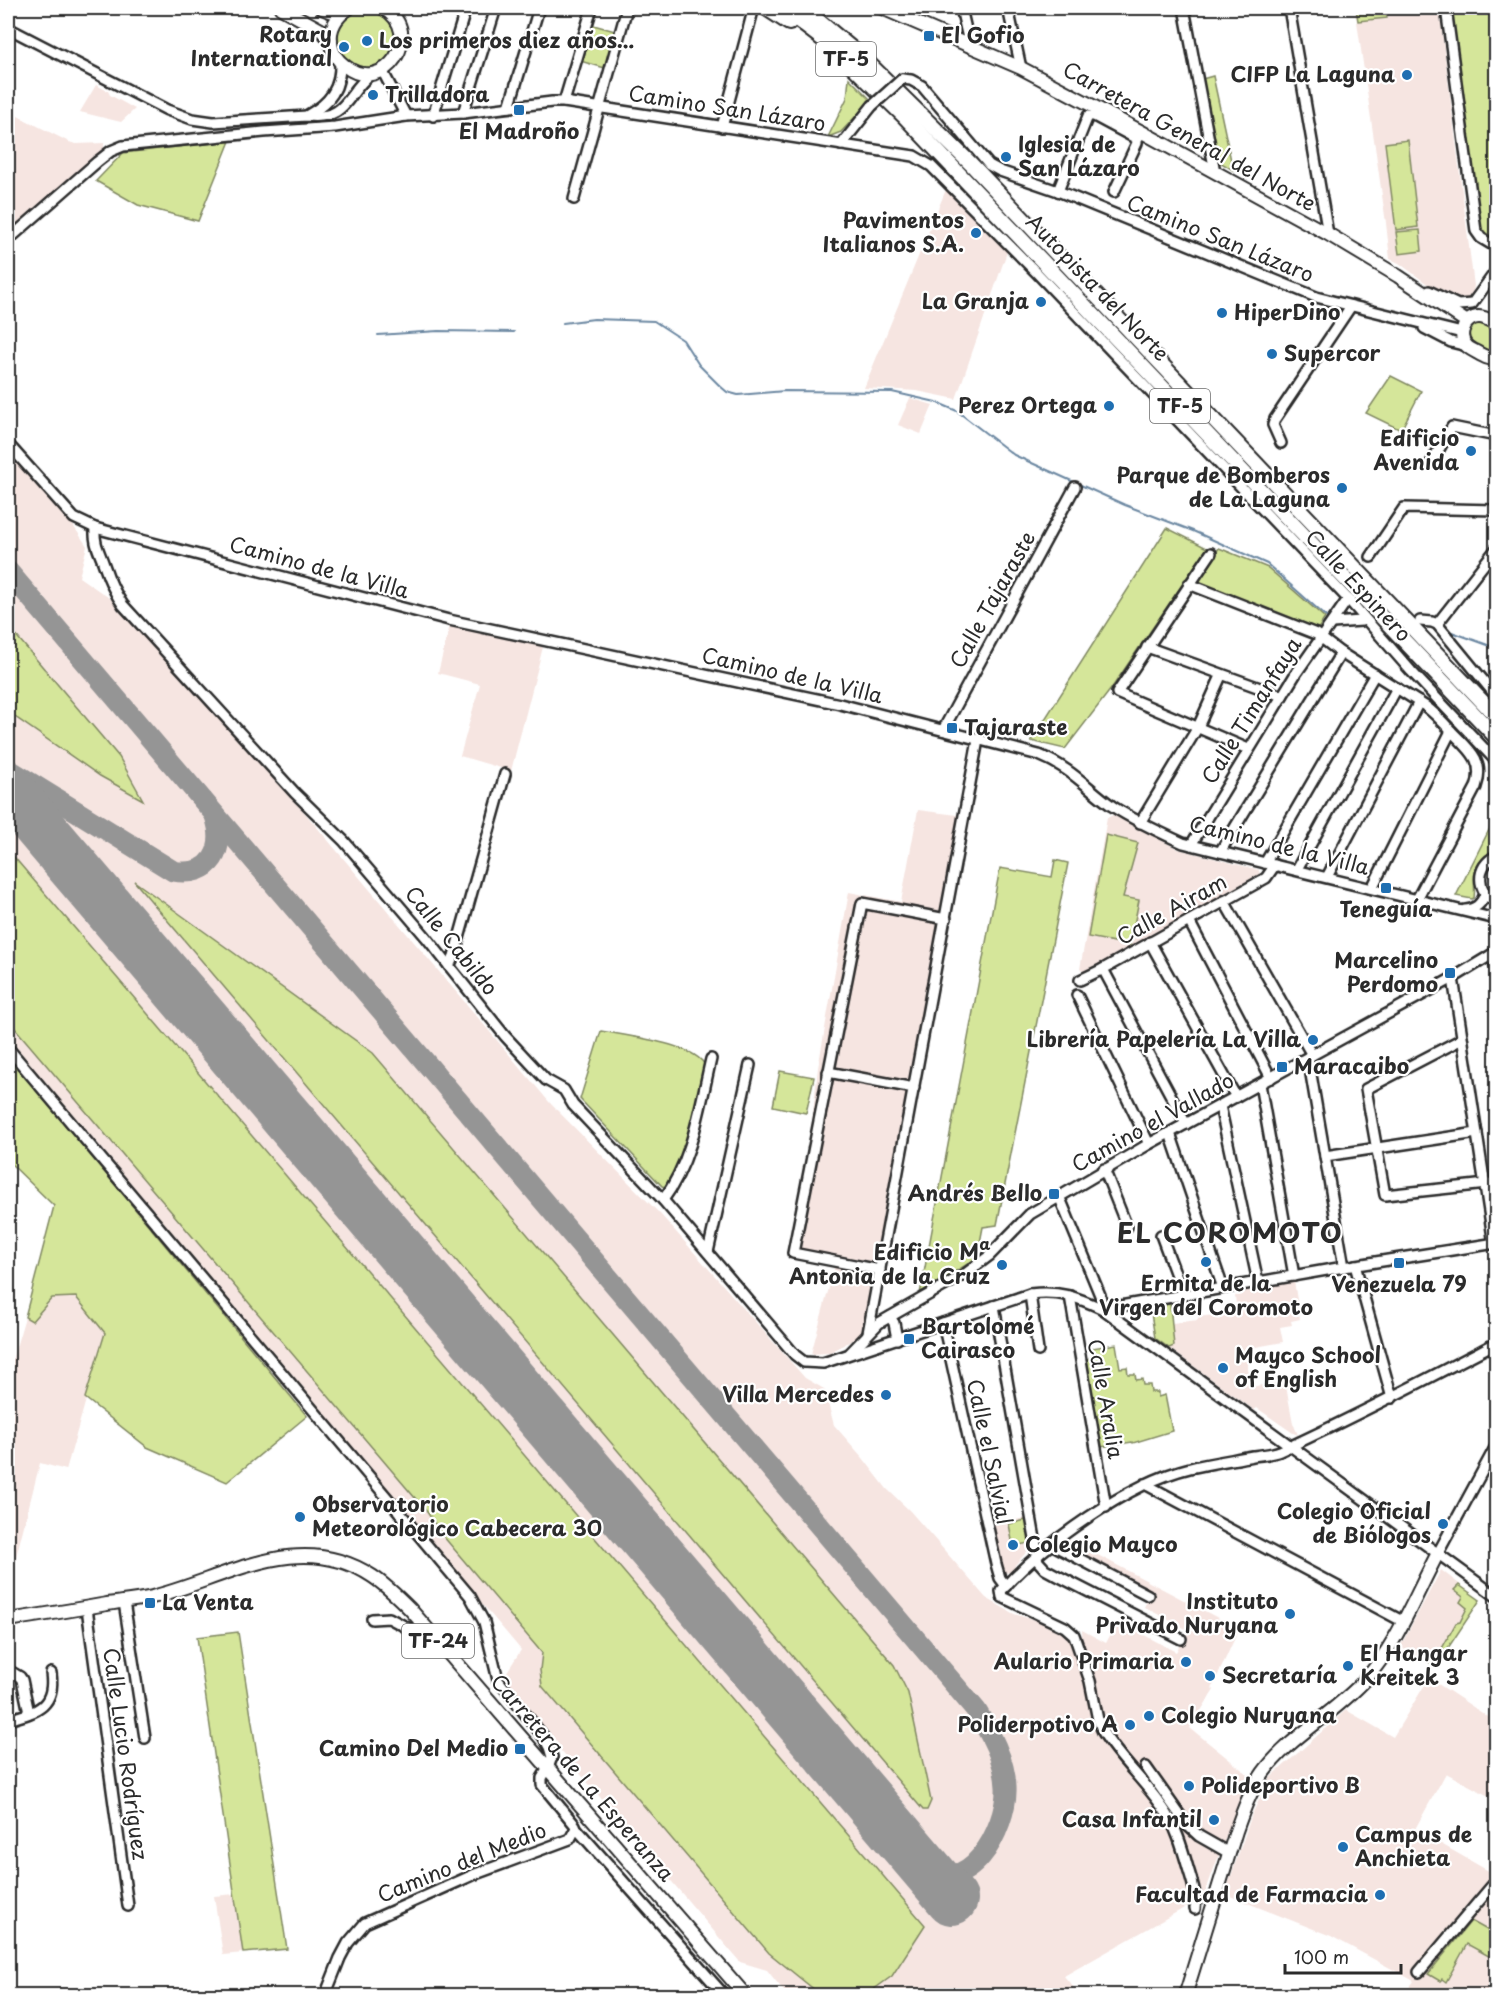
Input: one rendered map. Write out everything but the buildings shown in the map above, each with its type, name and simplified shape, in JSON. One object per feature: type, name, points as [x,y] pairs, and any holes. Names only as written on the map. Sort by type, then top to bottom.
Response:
[{"type":"highway","name":"Autopista del Norte","points":[[782,8],[840,53],[904,117],[1497,737]]},
{"type":"highway","name":"Autopista del Norte","points":[[803,8],[844,40],[971,164],[1497,716]]},
{"type":"highway","points":[[813,8],[876,61],[885,79]]},
{"type":"highway","points":[[759,9],[799,30],[834,59],[883,106],[904,117]]},
{"type":"highway","points":[[1456,695],[1467,717],[1497,749]]},
{"type":"main road","points":[[281,8],[321,30],[331,40]]},
{"type":"main road","points":[[322,8],[329,11],[345,10]]},
{"type":"main road","name":"Carretera General del Norte","points":[[882,8],[1020,68],[1090,111],[1215,172],[1328,234],[1413,286],[1468,324],[1482,317],[1497,324]]},
{"type":"main road","points":[[345,10],[333,25],[331,40],[335,56],[340,62],[359,73],[376,72],[390,65],[400,50],[401,31],[388,10]]},
{"type":"main road","points":[[1468,324],[1467,346],[1486,357],[1497,359]]},
{"type":"main road","points":[[1185,1995],[1229,1853],[1255,1784],[1264,1771],[1286,1749],[1363,1682],[1386,1652],[1438,1553]]},
{"type":"main road","name":"Carretera de La Esperanza","points":[[8,1622],[165,1593],[267,1559],[313,1556],[339,1560],[371,1575],[396,1595],[430,1631],[746,1995]]},
{"type":"street","points":[[433,116],[466,8]]},
{"type":"street","points":[[463,113],[496,8]]},
{"type":"street","points":[[509,107],[539,8]]},
{"type":"street","points":[[564,102],[592,8]]},
{"type":"street","points":[[574,199],[627,8]]},
{"type":"street","points":[[961,8],[970,47]]},
{"type":"street","points":[[1008,8],[1020,68]]},
{"type":"street","points":[[1184,8],[1215,172]]},
{"type":"street","points":[[1289,8],[1328,234]]},
{"type":"street","points":[[1446,8],[1476,231],[1481,238],[1497,247]]},
{"type":"street","points":[[722,127],[759,9]]},
{"type":"street","points":[[8,28],[167,110],[192,119],[231,122],[319,117],[334,113],[343,107],[364,79],[376,72],[406,116]]},
{"type":"street","points":[[307,116],[330,100],[339,81],[340,62]]},
{"type":"street","name":"Camino San Lázaro","points":[[8,240],[97,162],[111,151],[123,146],[335,127],[406,116],[433,116],[564,102],[841,145],[872,106],[902,79],[911,80],[922,86],[989,165],[1000,171],[1058,191],[1316,297],[1414,323],[1451,342],[1467,346]]},
{"type":"street","points":[[1058,191],[1090,111]]},
{"type":"street","points":[[1114,192],[1140,136]]},
{"type":"street","name":"Calle Espinero","points":[[841,145],[914,156],[931,166],[1037,273],[1348,599],[1411,671],[1497,761]]},
{"type":"street","points":[[1413,286],[1449,302],[1467,306],[1477,300],[1495,274]]},
{"type":"street","points":[[1468,324],[1495,274]]},
{"type":"street","points":[[1281,443],[1273,425],[1275,419],[1351,306]]},
{"type":"street","name":"Camino San Lázaro","points":[[1414,323],[1468,324]]},
{"type":"street","points":[[1431,462],[1452,427],[1497,436]]},
{"type":"street","name":"Camino de la Villa","points":[[8,444],[74,518],[95,528],[449,620],[823,701],[1040,755],[1064,767],[1111,805],[1140,823],[1183,843],[1497,919]]},
{"type":"street","name":"Calle Tajaraste","points":[[943,730],[1075,487]]},
{"type":"street","points":[[1371,557],[1404,508],[1497,510]]},
{"type":"street","name":"Calle Cabildo","points":[[95,528],[94,540],[97,551],[114,592],[123,605],[264,759],[344,841],[505,1035],[546,1080],[564,1090],[573,1105],[663,1200],[795,1355],[804,1362],[823,1363],[849,1355]]},
{"type":"street","points":[[1437,624],[1497,549]]},
{"type":"street","points":[[1211,553],[1117,693],[1248,749]]},
{"type":"street","points":[[1189,584],[1316,634],[1341,653],[1438,716],[1473,753],[1479,778],[1476,787],[1417,899]]},
{"type":"street","name":"Calle Timanfaya","points":[[1191,845],[1248,749],[1348,599]]},
{"type":"street","points":[[1332,622],[1362,621]]},
{"type":"street","points":[[1420,621],[1437,624],[1497,696]]},
{"type":"street","points":[[1147,648],[1282,696]]},
{"type":"street","points":[[1220,852],[1341,653]]},
{"type":"street","name":"Calle Airam","points":[[1080,980],[1266,878],[1270,864],[1375,674]]},
{"type":"street","points":[[1140,823],[1198,728],[1221,676]]},
{"type":"street","points":[[1297,869],[1397,688]]},
{"type":"street","points":[[1327,877],[1419,702]]},
{"type":"street","points":[[1372,888],[1451,730]]},
{"type":"street","points":[[884,1343],[876,1334],[875,1319],[880,1270],[978,740]]},
{"type":"street","points":[[449,966],[454,956],[505,774]]},
{"type":"street","points":[[1497,856],[1488,862],[1481,873],[1481,887],[1485,894],[1497,902]]},
{"type":"street","points":[[1460,910],[1473,909],[1483,900],[1485,894]]},
{"type":"street","points":[[1224,902],[1310,1056],[1344,1267]]},
{"type":"street","points":[[880,1270],[793,1253],[862,903],[946,919]]},
{"type":"street","points":[[1189,921],[1271,1078]]},
{"type":"street","points":[[1150,942],[1236,1097]]},
{"type":"street","points":[[1494,954],[1497,968]]},
{"type":"street","name":"Camino el Vallado","points":[[875,1319],[890,1317],[965,1274],[989,1256],[1030,1214],[1104,1169],[1494,954]]},
{"type":"street","points":[[1103,969],[1186,1124]]},
{"type":"street","points":[[1103,1309],[1355,1265],[1495,1244],[1453,978]]},
{"type":"street","points":[[1077,995],[1149,1144]]},
{"type":"street","points":[[1462,1039],[1366,1089],[1385,1195],[1497,1183]]},
{"type":"street","points":[[8,1048],[470,1596],[483,1622],[498,1680],[538,1729],[549,1747],[552,1757],[548,1768]]},
{"type":"street","points":[[663,1200],[678,1175],[692,1139],[711,1059]]},
{"type":"street","points":[[708,1252],[750,1065]]},
{"type":"street","points":[[828,1072],[914,1088]]},
{"type":"street","points":[[1260,1084],[1294,1276]]},
{"type":"street","points":[[1220,1106],[1258,1282]]},
{"type":"street","points":[[1170,1133],[1223,1288]]},
{"type":"street","points":[[1325,1156],[1476,1133]]},
{"type":"street","points":[[1104,1169],[1127,1227]]},
{"type":"street","points":[[1059,1196],[1100,1295],[1103,1309]]},
{"type":"street","points":[[1161,1235],[1183,1294]]},
{"type":"street","points":[[1355,1265],[1392,1398]]},
{"type":"street","points":[[849,1355],[1030,1294],[1048,1292],[1070,1296],[1103,1309],[1497,1596]]},
{"type":"street","points":[[1030,1294],[1038,1351]]},
{"type":"street","name":"Calle Aralia","points":[[1070,1296],[1106,1507]]},
{"type":"street","points":[[994,1305],[1036,1557],[1045,1569],[1181,1639]]},
{"type":"street","points":[[890,1317],[894,1323],[897,1339]]},
{"type":"street","points":[[849,1355],[868,1335],[875,1319]]},
{"type":"street","name":"Calle el Salvial","points":[[943,1323],[1003,1589]]},
{"type":"street","points":[[1195,1909],[1196,1901],[1192,1881],[1173,1826],[1164,1809],[1102,1732],[1090,1681],[1074,1635],[1065,1627],[1002,1597],[1003,1589],[1036,1557],[1106,1507],[1145,1484],[1165,1475],[1278,1452],[1392,1398],[1497,1343]]},
{"type":"street","points":[[1438,1553],[1497,1446]]},
{"type":"street","points":[[1145,1484],[1402,1622]]},
{"type":"street","points":[[1053,1545],[1148,1595]]},
{"type":"street","points":[[124,1602],[145,1738]]},
{"type":"street","name":"Calle Lucio Rodríguez","points":[[87,1608],[128,1906]]},
{"type":"street","points":[[372,1619],[389,1618],[421,1635],[430,1631]]},
{"type":"street","points":[[8,1670],[22,1680],[29,1713]]},
{"type":"street","points":[[8,1719],[36,1711],[46,1703],[52,1683],[51,1673]]},
{"type":"street","points":[[1146,1767],[1187,1825],[1199,1836],[1229,1853]]},
{"type":"street","name":"Camino del Medio","points":[[325,1995],[348,1943],[365,1923],[473,1875],[570,1839],[576,1828],[542,1785],[542,1778],[548,1768]]},
{"type":"street","points":[[576,1828],[725,1995]]},
{"type":"street","points":[[1419,1972],[1497,1881]]},
{"type":"shaded area","points":[[1355,8],[1439,8],[1474,286],[1467,301],[1449,300],[1399,263],[1390,259]]},
{"type":"shaded area","points":[[96,85],[135,109],[121,122],[80,112]]},
{"type":"shaded area","points":[[8,111],[69,142],[104,143],[104,151],[8,233]]},
{"type":"shaded area","points":[[947,187],[1008,249],[956,399],[917,391],[864,388]]},
{"type":"shaded area","points":[[910,398],[933,405],[921,434],[898,425]]},
{"type":"shaded area","points":[[8,449],[72,524],[87,546],[79,577],[118,604],[299,806],[550,1103],[661,1215],[805,1378],[824,1389],[834,1425],[887,1489],[910,1511],[986,1598],[1014,1614],[1056,1626],[1068,1635],[1088,1682],[1095,1726],[1161,1810],[1178,1846],[1191,1888],[1193,1903],[1064,1976],[1074,1988],[1042,1996],[787,1995],[767,1970],[740,1962],[555,1744],[557,1742],[503,1678],[521,1650],[8,1041]]},
{"type":"shaded area","points":[[450,625],[543,647],[511,771],[460,756],[480,684],[438,673]]},
{"type":"shaded area","points":[[918,810],[965,816],[881,1242],[889,1254],[877,1317],[856,1338],[829,1353],[811,1354],[836,1262],[793,1253],[808,1157],[818,1068],[849,892],[901,902]]},
{"type":"shaded area","points":[[1113,815],[1178,849],[1259,870],[1260,876],[1084,972],[1080,969],[1107,818]]},
{"type":"shaded area","name":"Mayco School of English","points":[[1294,1281],[1300,1319],[1291,1321],[1292,1325],[1280,1327],[1283,1342],[1250,1348],[1252,1362],[1247,1364],[1251,1387],[1285,1381],[1293,1423],[1298,1435],[1257,1408],[1254,1410],[1155,1338],[1150,1307],[1170,1304],[1172,1323],[1198,1320],[1198,1317],[1237,1312],[1235,1296],[1242,1295],[1244,1290]]},
{"type":"shaded area","points":[[76,1297],[105,1333],[66,1470],[40,1463],[8,1588],[8,1374],[25,1317],[32,1320],[52,1298]]},
{"type":"shaded area","name":"Colegio Mayco","points":[[1025,1518],[1031,1547],[1015,1565],[1013,1571],[1006,1573],[1001,1565],[992,1524]]},
{"type":"shaded area","name":"Colegio Nuryana","points":[[1069,1540],[1239,1629],[1212,1688],[1214,1690],[1190,1728],[1251,1777],[1241,1795],[1201,1904],[1198,1901],[1183,1843],[1103,1724],[1083,1656],[1082,1630],[1106,1643],[1118,1621],[1176,1652],[1188,1630],[1144,1607],[1150,1595],[1060,1547]]},
{"type":"shaded area","points":[[1441,1570],[1480,1600],[1436,1666],[1400,1647]]},
{"type":"shaded area","name":"Campus de Anchieta","points":[[1429,1678],[1496,1722],[1496,1800],[1446,1773],[1415,1829],[1492,1873],[1496,1865],[1496,1995],[1404,1995],[1414,1981],[1331,1936],[1225,1894],[1252,1814],[1270,1778],[1346,1710],[1393,1737]]},
{"type":"shaded area","points":[[235,1894],[243,1953],[223,1955],[214,1896]]},
{"type":"green space","points":[[1356,8],[1386,8],[1387,18],[1358,21]]},
{"type":"green space","points":[[1451,8],[1496,8],[1496,239],[1480,226]]},
{"type":"green space","points":[[360,10],[372,10],[387,18],[395,33],[395,45],[387,60],[372,68],[360,68],[345,60],[337,45],[337,33],[345,18]]},
{"type":"green space","points":[[590,24],[615,31],[605,68],[580,61]]},
{"type":"green space","points":[[1213,76],[1233,170],[1218,161],[1202,79]]},
{"type":"green space","points":[[849,78],[871,100],[841,132],[828,137],[847,98]]},
{"type":"green space","points":[[1408,140],[1418,227],[1396,230],[1385,143]]},
{"type":"green space","points":[[230,141],[198,221],[138,205],[96,181],[123,153]]},
{"type":"green space","points":[[1420,230],[1422,251],[1399,254],[1396,232]]},
{"type":"green space","points":[[1478,322],[1485,323],[1496,330],[1496,354],[1493,355],[1471,343],[1469,328]]},
{"type":"green space","points":[[1391,376],[1421,391],[1401,430],[1366,413]]},
{"type":"green space","points":[[1167,528],[1207,548],[1111,689],[1065,749],[1031,741]]},
{"type":"green space","points":[[1219,548],[1268,568],[1325,618],[1318,629],[1199,583],[1199,579]]},
{"type":"green space","points":[[8,626],[119,757],[143,800],[100,776],[8,712]]},
{"type":"green space","points":[[1496,816],[1496,845],[1477,867],[1474,876],[1474,898],[1456,896]]},
{"type":"green space","points":[[1106,835],[1138,843],[1123,897],[1139,900],[1130,945],[1088,937]]},
{"type":"green space","points":[[8,850],[925,1925],[892,1976],[866,1995],[821,1995],[769,1953],[542,1686],[540,1670],[542,1653],[443,1536],[427,1512],[8,1020]]},
{"type":"green space","points":[[1055,860],[1068,863],[997,1225],[983,1227],[977,1258],[920,1294],[1000,868],[1052,877]]},
{"type":"green space","points":[[134,881],[373,1053],[894,1665],[908,1693],[931,1801],[927,1810],[923,1810]]},
{"type":"green space","points":[[601,1031],[675,1046],[700,1059],[706,1067],[691,1127],[671,1181],[665,1187],[580,1099]]},
{"type":"green space","points":[[8,1056],[307,1416],[227,1482],[147,1447],[85,1398],[105,1333],[76,1297],[52,1298],[32,1321],[25,1317],[54,1206],[8,1161]]},
{"type":"green space","points":[[780,1071],[814,1077],[806,1113],[773,1106]]},
{"type":"green space","points":[[1170,1304],[1174,1346],[1169,1348],[1155,1338],[1150,1307]]},
{"type":"green space","points":[[1116,1344],[1120,1368],[1127,1367],[1128,1374],[1135,1374],[1136,1380],[1142,1379],[1143,1385],[1150,1385],[1151,1392],[1158,1392],[1158,1397],[1165,1395],[1172,1431],[1133,1443],[1101,1447],[1087,1359],[1094,1357],[1092,1348]]},
{"type":"green space","points":[[1026,1520],[1030,1543],[1013,1546],[1009,1524]]},
{"type":"green space","points":[[1459,1585],[1480,1600],[1436,1666],[1418,1656],[1421,1650],[1435,1661],[1456,1623],[1460,1622],[1467,1608],[1460,1602],[1463,1597],[1454,1590]]},
{"type":"green space","points":[[238,1632],[287,1949],[243,1953],[197,1637]]},
{"type":"green space","points":[[1471,1921],[1496,1935],[1496,1960],[1467,1944],[1446,1982],[1428,1974]]},
{"type":"waterway","points":[[563,323],[594,319],[654,321],[683,340],[699,365],[720,386],[727,392],[738,395],[785,391],[892,392],[936,402],[957,411],[1014,455],[1125,505],[1193,531],[1267,564],[1331,621]]},
{"type":"waterway","points":[[378,335],[438,331],[514,332]]},
{"type":"waterway","points":[[1449,631],[1496,648]]},
{"type":"taxiway","points":[[8,571],[976,1710],[1003,1766],[1006,1787],[1005,1804],[1000,1822],[992,1840],[968,1869],[953,1875],[937,1873],[920,1862]]},
{"type":"taxiway","points":[[8,769],[173,871],[198,870],[213,858],[219,840],[215,816]]},
{"type":"runway","points":[[8,790],[952,1899]]},
{"type":"place","name":"El Gofio","points":[[929,36]]},
{"type":"place","name":"Los primeros diez años...","points":[[367,41]]},
{"type":"place","name":"Rotary International","points":[[344,47]]},
{"type":"place","name":"CIFP La Laguna","points":[[1407,75]]},
{"type":"place","name":"Trilladora","points":[[373,95]]},
{"type":"place","name":"El Madroño","points":[[519,110]]},
{"type":"place","name":"Iglesia de San Lázaro","points":[[1006,157]]},
{"type":"place","name":"Pavimentos Italianos S.A.","points":[[976,233]]},
{"type":"place","name":"La Granja","points":[[1041,302]]},
{"type":"place","name":"HiperDino","points":[[1222,313]]},
{"type":"place","name":"Supercor","points":[[1272,354]]},
{"type":"place","name":"Perez Ortega","points":[[1109,406]]},
{"type":"place","name":"Edificio Avenida","points":[[1471,451]]},
{"type":"place","name":"Parque de Bomberos de La Laguna","points":[[1342,488]]},
{"type":"place","name":"Tajaraste","points":[[952,728]]},
{"type":"place","name":"Teneguía","points":[[1386,888]]},
{"type":"place","name":"Marcelino Perdomo","points":[[1450,973]]},
{"type":"place","name":"Librería Papelería La Villa","points":[[1313,1040]]},
{"type":"place","name":"Maracaibo","points":[[1282,1067]]},
{"type":"place","name":"Andrés Bello","points":[[1054,1194]]},
{"type":"place","name":"Ermita de la Virgen del Coromoto","points":[[1206,1262]]},
{"type":"place","name":"Venezuela 79","points":[[1399,1263]]},
{"type":"place","name":"Edificio Mª Antonia de la Cruz","points":[[1002,1265]]},
{"type":"place","name":"Bartolomé Cairasco","points":[[909,1339]]},
{"type":"place","name":"Mayco School of English","points":[[1223,1368]]},
{"type":"place","name":"Villa Mercedes","points":[[886,1395]]},
{"type":"place","name":"Observatorio Meteorológico Cabecera 30","points":[[300,1517]]},
{"type":"place","name":"Colegio Oficial de Biólogos","points":[[1443,1524]]},
{"type":"place","name":"Colegio Mayco","points":[[1013,1545]]},
{"type":"place","name":"La Venta","points":[[150,1603]]},
{"type":"place","name":"Instituto Privado Nuryana","points":[[1290,1614]]},
{"type":"place","name":"Aulario Primaria","points":[[1186,1662]]},
{"type":"place","name":"El Hangar Kreitek 3","points":[[1348,1666]]},
{"type":"place","name":"Secretaría","points":[[1210,1676]]},
{"type":"place","name":"Colegio Nuryana","points":[[1149,1716]]},
{"type":"place","name":"Poliderpotivo A","points":[[1130,1725]]},
{"type":"place","name":"Camino Del Medio","points":[[520,1749]]},
{"type":"place","name":"Polideportivo B","points":[[1189,1786]]},
{"type":"place","name":"Casa Infantil","points":[[1214,1820]]},
{"type":"place","name":"Campus de Anchieta","points":[[1343,1847]]},
{"type":"place","name":"Facultad de Farmacia","points":[[1380,1895]]},
{"type":"district","name":"EL COROMOTO","points":[[1230,1234]]}]
